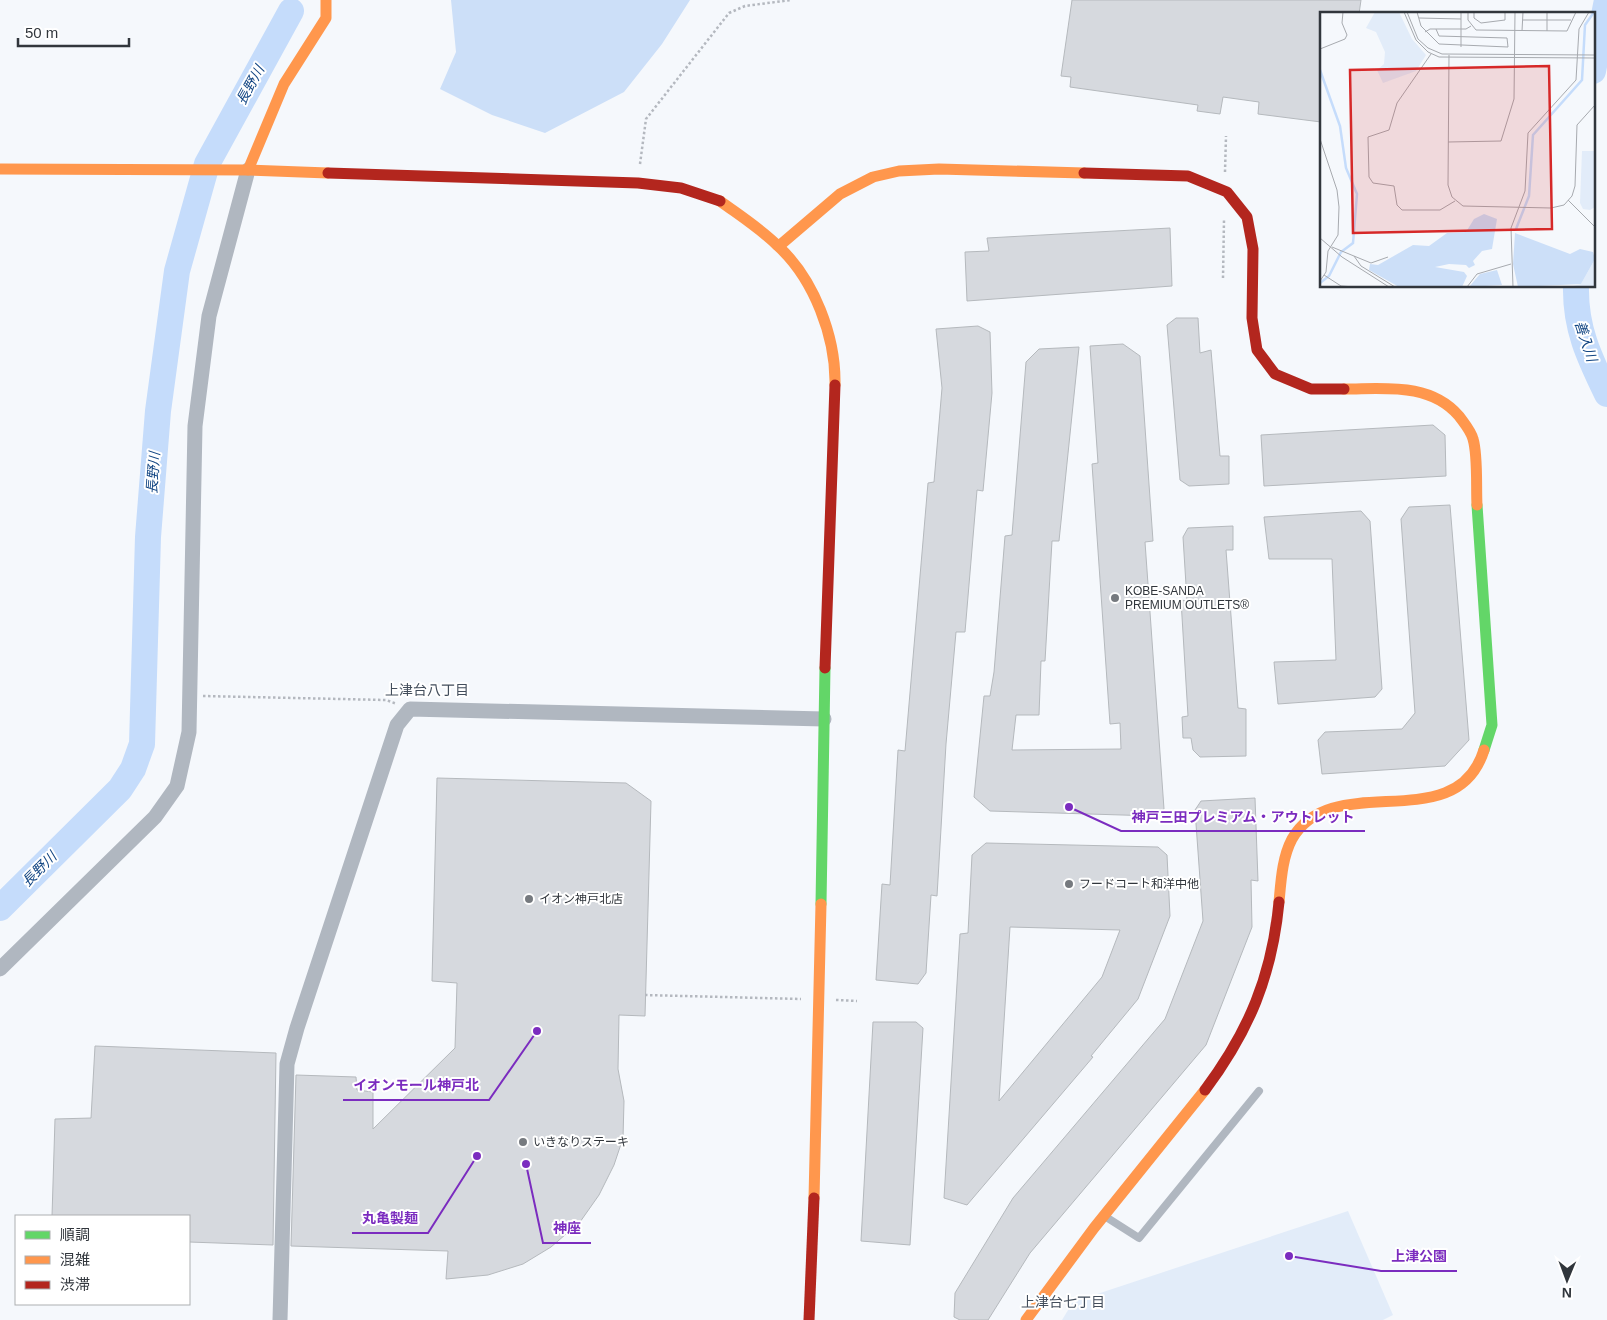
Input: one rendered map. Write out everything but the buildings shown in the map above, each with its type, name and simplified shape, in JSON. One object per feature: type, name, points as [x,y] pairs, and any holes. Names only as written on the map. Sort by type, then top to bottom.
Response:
[{"type":"street","points":[[0,969],[155,817],[176,786],[189,732],[196,426],[209,316],[248,170],[284,84],[326,18],[326,0]]},
{"type":"street","points":[[0,169],[248,170],[638,183],[681,188],[718,199],[779,246],[803,277],[813,294],[828,333],[835,373],[824,719],[816,1125],[809,1320]]},
{"type":"street","points":[[779,246],[840,194],[873,177],[899,171],[962,170],[1188,176],[1206,180],[1237,199],[1250,221],[1253,247],[1254,341],[1269,370],[1296,386],[1311,389],[1420,390],[1449,404],[1458,413],[1473,439],[1492,725],[1484,756],[1477,770],[1461,785],[1426,800],[1346,805],[1327,809],[1313,816],[1300,828],[1290,843],[1285,858],[1270,960],[1258,1002],[1247,1027],[1220,1072],[1061,1268],[1026,1320]]},
{"type":"street","points":[[280,1320],[287,1064],[297,1028],[397,725],[410,709],[824,719]]},
{"type":"lane","points":[[1104,1216],[1139,1238],[1259,1091]]},
{"type":"path","points":[[638,183],[646,119],[729,13],[745,6],[791,0]]},
{"type":"path","points":[[189,696],[386,700],[410,709]]},
{"type":"path","points":[[646,995],[809,1000]]},
{"type":"path","points":[[828,1000],[857,1001]]},
{"type":"shaded area","points":[[451,0],[690,0],[662,44],[624,92],[545,133],[492,115],[440,89],[456,52]]},
{"type":"shaded area","points":[[1348,1211],[1393,1315],[1383,1320],[1062,1320],[1073,1302]]},
{"type":"waterway","name":"善入川","points":[[1594,66],[1607,0]]},
{"type":"waterway","name":"長野川","points":[[0,908],[120,789],[133,769],[142,744],[148,537],[158,411],[177,271],[207,164],[291,11]]},
{"type":"waterway","name":"善入川","points":[[1576,288],[1578,315],[1584,342],[1607,394]]},
{"type":"traffic: fast","points":[[1477,505],[1492,725],[1484,750]]},
{"type":"traffic: fast","points":[[821,904],[825,668]]},
{"type":"traffic: slow","points":[[248,170],[284,84],[326,18],[326,0]]},
{"type":"traffic: slow","points":[[0,169],[248,170],[328,173]]},
{"type":"traffic: slow","points":[[779,246],[840,194],[873,177],[899,171],[939,169],[1084,173]]},
{"type":"traffic: slow","points":[[720,201],[771,240],[791,259],[802,275],[812,292],[827,329],[832,348],[835,385]]},
{"type":"traffic: slow","points":[[1344,389],[1406,390],[1434,397],[1447,405],[1459,416],[1473,439],[1476,462],[1477,505]]},
{"type":"traffic: slow","points":[[1279,902],[1282,870],[1289,846],[1292,839],[1311,818],[1335,807],[1422,799],[1448,792],[1469,777],[1484,750]]},
{"type":"traffic: slow","points":[[814,1198],[821,904]]},
{"type":"traffic: slow","points":[[1026,1320],[1094,1228],[1205,1090]]},
{"type":"traffic: jam","points":[[328,173],[638,183],[681,188],[720,201]]},
{"type":"traffic: jam","points":[[1084,173],[1188,176],[1227,192],[1247,217],[1253,249],[1252,318],[1257,350],[1275,374],[1311,389],[1344,389]]},
{"type":"traffic: jam","points":[[825,668],[835,385]]},
{"type":"traffic: jam","points":[[1205,1090],[1234,1046],[1256,1002],[1271,954],[1279,902]]},
{"type":"traffic: jam","points":[[809,1320],[814,1198]]},
{"type":"place","name":"KOBE-SANDA PREMIUM OUTLETS®","points":[[1115,598]]},
{"type":"place","name":"神戸三田プレミアム・アウトレット","points":[[1069,807]]},
{"type":"place","name":"フードコート和洋中他","points":[[1069,884]]},
{"type":"place","name":"イオン神戸北店","points":[[529,899]]},
{"type":"place","name":"イオンモール神戸北","points":[[537,1031]]},
{"type":"place","name":"いきなりステーキ","points":[[523,1142]]},
{"type":"place","name":"丸亀製麺","points":[[477,1156]]},
{"type":"place","name":"神座","points":[[526,1164]]},
{"type":"place","name":"上津公園","points":[[1289,1256]]},
{"type":"district","name":"上津台八丁目","points":[[427,690]]},
{"type":"district","name":"上津台七丁目","points":[[1063,1302]]}]
